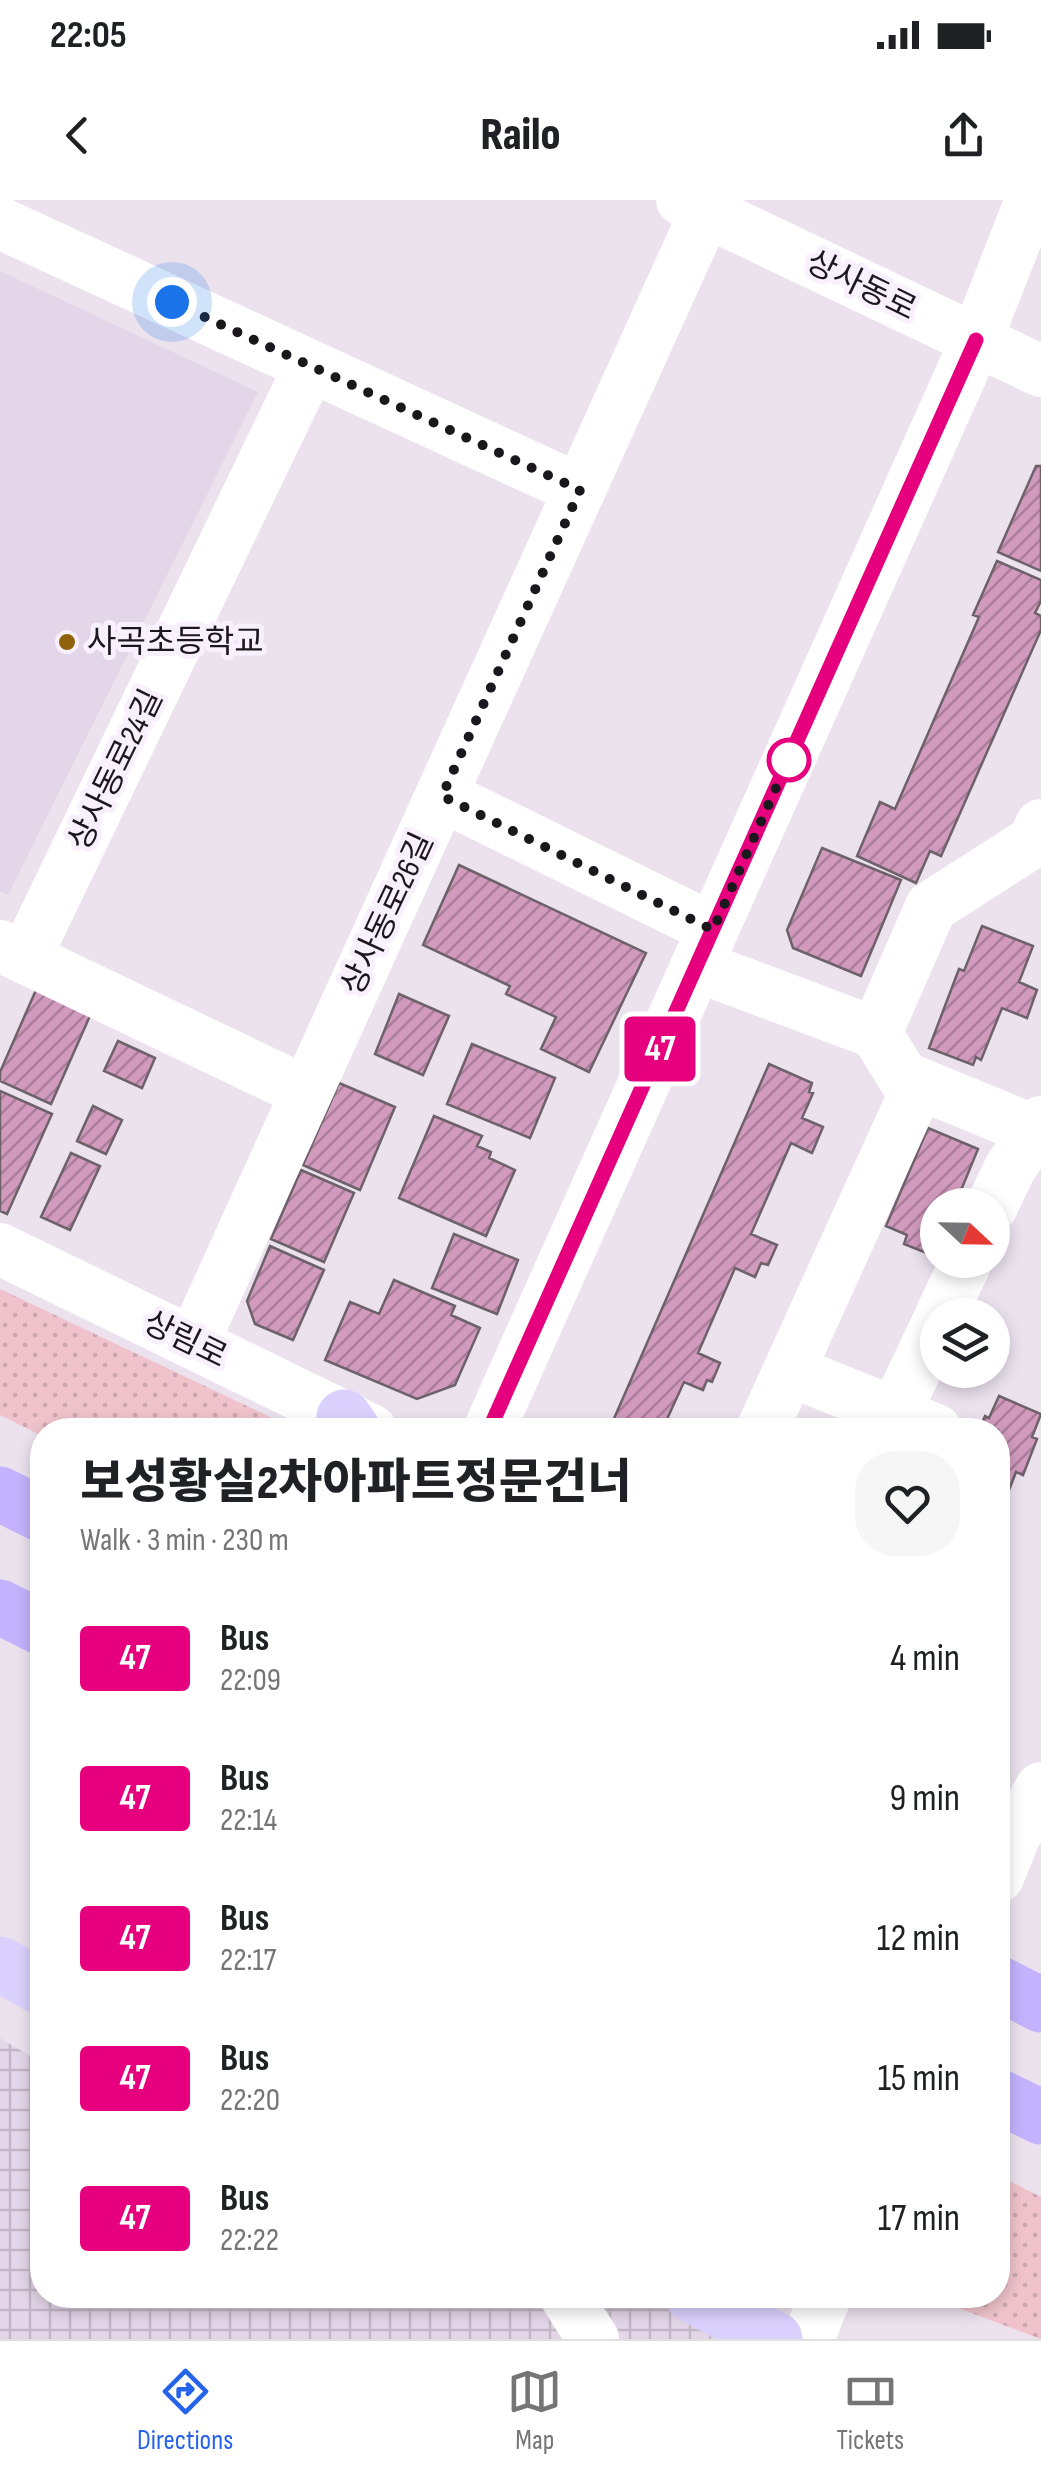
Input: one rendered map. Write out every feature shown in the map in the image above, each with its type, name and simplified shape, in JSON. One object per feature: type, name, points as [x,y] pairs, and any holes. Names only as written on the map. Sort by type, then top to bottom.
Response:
[{"type":"highway","points":[[0,1494],[30,1509]]},
{"type":"highway","points":[[0,1607],[30,1622]]},
{"type":"highway","points":[[1010,1990],[1041,2005]]},
{"type":"main road","points":[[0,1964],[30,1981]]},
{"type":"main road","points":[[717,2308],[775,2339]]},
{"type":"street","points":[[494,1418],[976,340],[1030,200]]},
{"type":"street","name":"상사동로","points":[[694,205],[1041,372]]},
{"type":"street","name":"상사동로26길","points":[[193,1343],[580,490],[694,205]]},
{"type":"street","points":[[0,222],[580,490]]},
{"type":"street","name":"상사동로24길","points":[[306,1092],[13,952],[310,366]]},
{"type":"street","points":[[442,796],[705,948],[876,1034],[903,1077],[1039,1127],[1001,1188]]},
{"type":"street","points":[[876,1034],[932,907],[1034,841],[1041,825]]},
{"type":"street","points":[[768,1418],[919,1084]]},
{"type":"street","name":"상림로","points":[[0,1249],[340,1418]]},
{"type":"street","points":[[790,1370],[905,1418]]},
{"type":"street","points":[[916,1418],[923,1388]]},
{"type":"street","points":[[1010,1846],[1041,1788]]},
{"type":"street","points":[[573,2308],[593,2339]]},
{"type":"street","points":[[808,2339],[821,2308]]},
{"type":"shaded area","name":"사곡초등학교","points":[[0,271],[258,392],[8,895],[0,891]]},
{"type":"shaded area","points":[[0,1289],[273,1418],[30,1418],[30,1430],[0,1415]]},
{"type":"shaded area","points":[[0,2038],[30,2056],[30,2308],[717,2308],[775,2339],[0,2339]]},
{"type":"shaded area","points":[[1010,2181],[1041,2197],[1041,2339],[958,2308],[1010,2308]]},
{"type":"building","points":[[1036,466],[1041,466],[1041,571],[998,552]]},
{"type":"building","points":[[997,561],[1041,580],[1041,601],[1035,613],[1041,616],[1041,630],[941,856],[930,851],[916,883],[857,856],[880,802],[895,809],[979,617],[973,615]]},
{"type":"building","points":[[822,848],[901,880],[861,976],[793,948],[787,930]]},
{"type":"building","points":[[459,865],[646,953],[589,1072],[541,1049],[556,1017],[506,994],[510,986],[423,945]]},
{"type":"building","points":[[982,926],[1033,946],[1019,982],[1037,990],[1027,1018],[1002,1008],[981,1060],[976,1057],[973,1065],[929,1048],[959,969],[964,971]]},
{"type":"building","points":[[36,990],[93,1009],[51,1104],[0,1081],[0,1072]]},
{"type":"building","points":[[399,994],[449,1016],[423,1075],[375,1054]]},
{"type":"building","points":[[118,1041],[155,1058],[142,1088],[104,1071]]},
{"type":"building","points":[[472,1044],[555,1078],[530,1138],[447,1104]]},
{"type":"building","points":[[769,1064],[812,1083],[809,1092],[813,1093],[802,1118],[823,1127],[812,1153],[791,1143],[751,1234],[777,1245],[768,1265],[761,1263],[755,1277],[735,1268],[698,1353],[720,1363],[712,1382],[707,1380],[703,1390],[684,1382],[668,1418],[614,1418]]},
{"type":"building","points":[[339,1083],[395,1107],[360,1190],[303,1165]]},
{"type":"building","points":[[0,1091],[52,1114],[7,1214],[0,1211]]},
{"type":"building","points":[[93,1106],[122,1120],[106,1154],[77,1141]]},
{"type":"building","points":[[434,1116],[482,1136],[477,1146],[491,1152],[489,1158],[515,1170],[486,1236],[399,1198]]},
{"type":"building","points":[[928,1128],[978,1149],[962,1188],[920,1188],[920,1250],[904,1244],[907,1235],[886,1226]]},
{"type":"building","points":[[71,1153],[100,1166],[70,1230],[41,1217]]},
{"type":"building","points":[[301,1170],[354,1193],[324,1262],[271,1239]]},
{"type":"building","points":[[454,1234],[518,1260],[497,1314],[432,1288]]},
{"type":"building","points":[[270,1246],[324,1270],[293,1340],[255,1324],[247,1301]]},
{"type":"building","points":[[394,1280],[455,1306],[451,1315],[480,1328],[455,1385],[417,1399],[325,1360],[350,1302],[379,1314]]},
{"type":"building","points":[[999,1396],[1041,1414],[1032,1437],[1037,1439],[1023,1475],[1016,1472],[1010,1487],[1010,1418],[989,1418]]},
{"type":"bus line","name":"47","points":[[494,1418],[976,340]]},
{"type":"place","name":"사곡초등학교","points":[[67,642]]},
{"type":"route","points":[[172,302],[580,490],[442,796],[713,930],[790,756],[789,760]]}]
